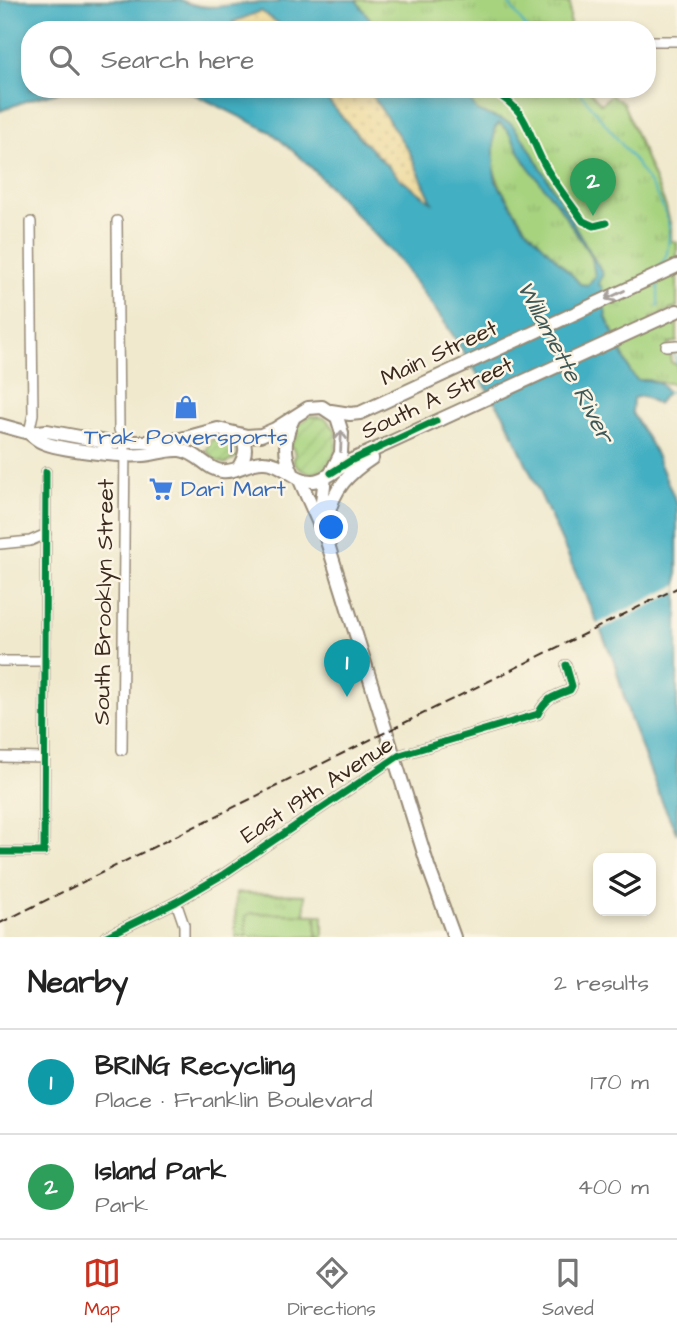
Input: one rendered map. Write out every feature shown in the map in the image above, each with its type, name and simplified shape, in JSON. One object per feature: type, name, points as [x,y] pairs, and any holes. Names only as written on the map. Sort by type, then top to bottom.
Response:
[{"type":"main road","name":"Main Street","points":[[331,411],[351,414],[377,404],[677,266]]},
{"type":"main road","name":"South A Street","points":[[328,475],[350,461],[677,311]]},
{"type":"main road","points":[[125,449],[222,428],[251,436],[266,433],[313,407],[322,407],[331,411],[339,422],[342,437],[341,453],[328,475],[322,502],[326,538]]},
{"type":"main road","points":[[295,416],[285,445],[287,460],[326,538],[428,866],[454,937]]},
{"type":"main road","points":[[0,425],[29,433],[42,442],[125,449],[178,450],[191,453],[219,471],[264,461],[281,466],[310,481],[328,475]]},
{"type":"main road","points":[[202,459],[201,445],[207,432]]},
{"type":"main road","points":[[238,468],[246,449],[239,434]]},
{"type":"main road","points":[[326,538],[330,506],[337,489],[356,469],[404,437]]},
{"type":"street","points":[[656,41],[677,41]]},
{"type":"street","points":[[117,221],[119,429]]},
{"type":"street","points":[[29,433],[33,414],[31,222]]},
{"type":"street","points":[[666,346],[677,345]]},
{"type":"street","name":"South Brooklyn Street","points":[[122,750],[125,449]]},
{"type":"street","points":[[0,852],[44,852],[46,472]]},
{"type":"street","points":[[0,544],[30,541],[46,534]]},
{"type":"street","points":[[0,661],[45,661]]},
{"type":"street","name":"East 19th Avenue","points":[[105,937],[176,902],[288,833],[394,758],[538,714],[543,703],[550,697],[570,690],[572,686],[566,665]]},
{"type":"street","points":[[0,757],[45,758]]},
{"type":"street","points":[[176,902],[184,925],[184,937]]},
{"type":"sand","points":[[261,11],[275,21],[236,21]]},
{"type":"sand","points":[[326,98],[374,98],[410,153],[433,203],[400,179]]},
{"type":"green space","points":[[356,0],[525,0],[528,3],[570,3],[570,21],[371,21]]},
{"type":"green space","points":[[463,98],[596,98],[601,104],[608,98],[616,98],[623,103],[666,207],[671,241],[677,242],[677,307],[651,318],[655,328],[677,319],[677,342],[668,343],[671,362],[677,365],[677,384],[637,380],[631,373],[606,317],[591,297],[524,226],[502,190]]},
{"type":"green space","points":[[310,416],[325,418],[336,430],[336,442],[335,453],[328,466],[310,473],[293,461],[295,453],[290,445],[297,426]]},
{"type":"green space","points":[[224,436],[239,443],[234,453],[237,457],[225,464],[215,460],[206,451],[211,440]]},
{"type":"green space","points":[[236,893],[305,895],[305,915],[323,915],[323,937],[235,937]]},
{"type":"green space","points":[[251,913],[316,915],[317,937],[246,937],[246,916]]},
{"type":"water","points":[[0,0],[180,0],[210,7],[279,2],[278,0],[356,0],[371,21],[275,21],[261,11],[235,21],[21,21],[21,98],[35,98],[0,111]]},
{"type":"water","name":"Willamette River","points":[[202,98],[326,98],[400,179],[432,202],[410,153],[374,98],[469,98],[477,111],[511,123],[527,144],[603,274],[598,284],[602,287],[606,317],[631,373],[637,380],[661,384],[667,393],[657,404],[643,396],[633,398],[632,413],[653,448],[677,504],[677,834],[630,718],[614,661],[505,417],[447,326],[399,260],[308,164],[271,132]],"holes":[[[499,123],[508,131],[527,165],[560,208],[592,258],[595,276],[588,285],[580,284],[524,226],[496,181],[494,129]]]},
{"type":"pier","points":[[677,585],[677,592],[598,631],[595,625]]},
{"type":"waterway","points":[[506,0],[521,21]]},
{"type":"waterway","points":[[584,98],[646,177],[666,214],[668,247],[666,257],[658,270]]},
{"type":"waterway","points":[[658,282],[658,306]]},
{"type":"waterway","points":[[673,350],[677,363]]},
{"type":"waterway","points":[[667,393],[677,390]]},
{"type":"railway","points":[[0,923],[677,588]]},
{"type":"cycle path","points":[[503,98],[519,113],[547,170],[583,221],[594,226],[606,223]]},
{"type":"cycle path","points":[[331,473],[350,461],[436,421]]},
{"type":"cycle path","points":[[0,852],[44,852],[46,472]]},
{"type":"cycle path","points":[[105,937],[176,902],[224,874],[400,755],[538,714],[551,698],[570,690],[572,686],[566,665]]},
{"type":"place","name":"Island Park","points":[[593,216]]},
{"type":"place","name":"Trak Powersports","points":[[186,407]]},
{"type":"place","name":"Dari Mart","points":[[161,489]]},
{"type":"place","name":"BRING Recycling","points":[[347,697]]}]
